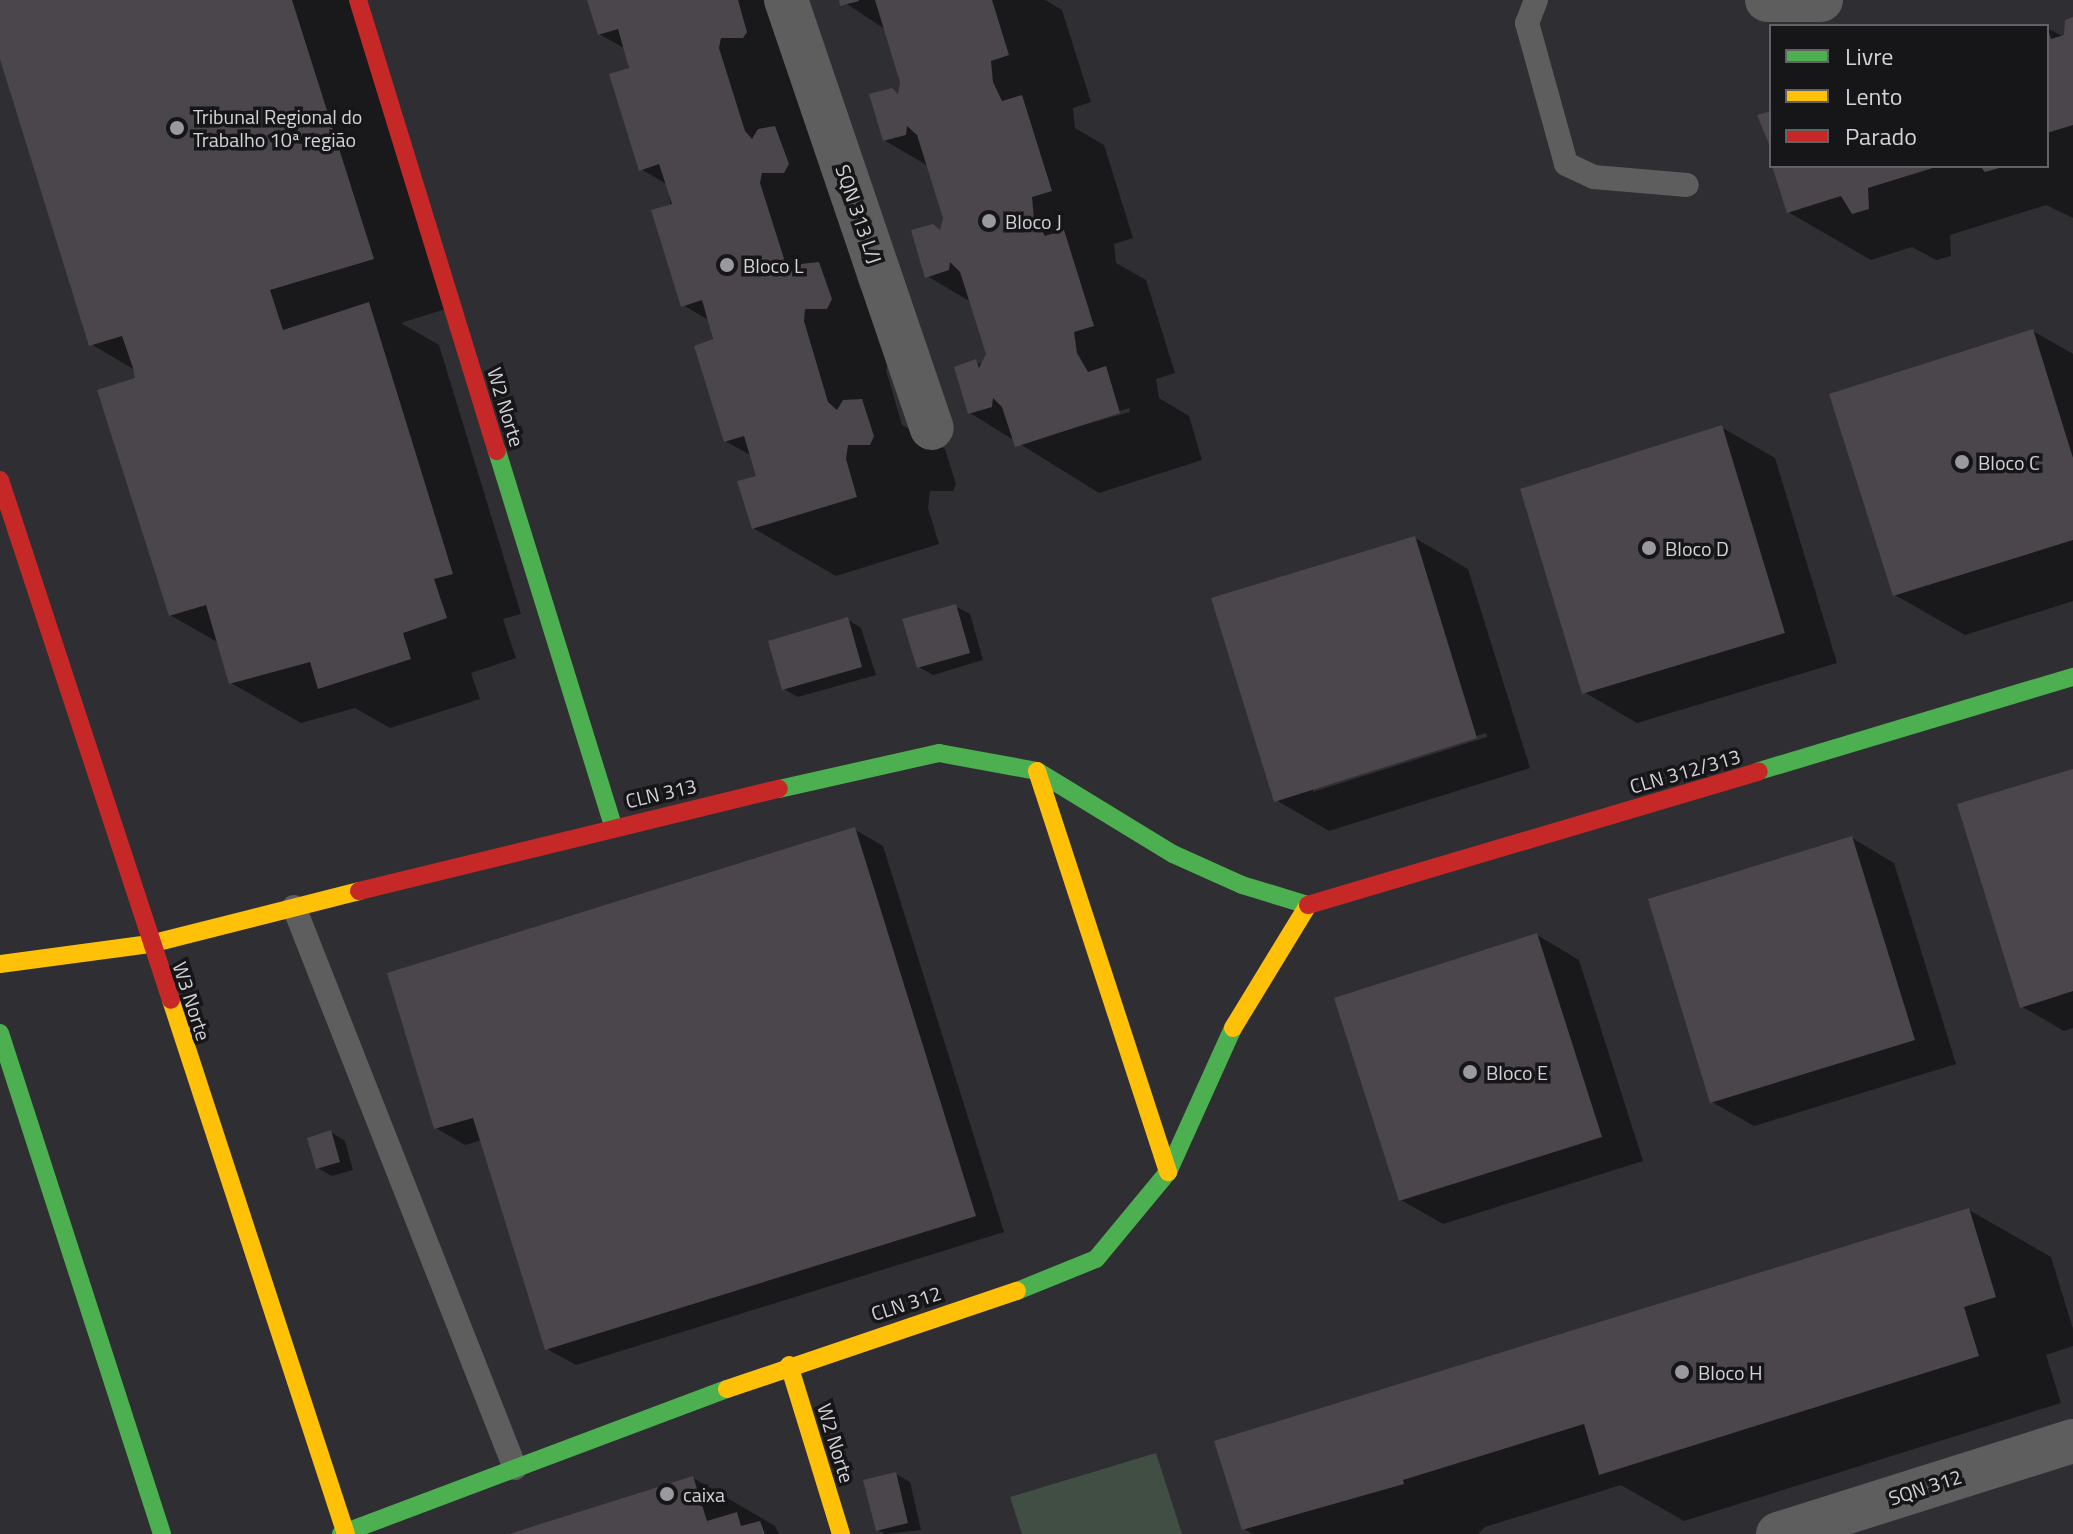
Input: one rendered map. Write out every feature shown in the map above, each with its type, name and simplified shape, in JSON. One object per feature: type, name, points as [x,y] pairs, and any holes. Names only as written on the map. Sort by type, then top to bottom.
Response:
[{"type":"street","name":"W2 Norte","points":[[358,0],[613,826]]},
{"type":"street","name":"SQN 313 L/J","points":[[786,0],[932,428]]},
{"type":"street","points":[[1767,0],[1821,0]]},
{"type":"street","name":"W3 Norte","points":[[0,480],[344,1533]]},
{"type":"street","name":"CLN 312/313","points":[[1308,905],[2073,677]]},
{"type":"street","name":"CLN 313","points":[[0,964],[150,944],[613,826],[939,753],[1037,771],[1173,854],[1242,885],[1308,905]]},
{"type":"street","points":[[1037,771],[1168,1172]]},
{"type":"street","name":"CLN 312","points":[[344,1533],[789,1365],[1040,1284],[1096,1259],[1168,1172],[1240,1014],[1308,905]]},
{"type":"street","points":[[0,1033],[162,1534]]},
{"type":"street","name":"W2 Norte","points":[[789,1365],[841,1534]]},
{"type":"street","name":"SQN 312","points":[[1778,1534],[2073,1441]]},
{"type":"lane","points":[[1536,0],[1527,23],[1566,164],[1594,177],[1687,185]]},
{"type":"lane","points":[[294,907],[515,1468]]},
{"type":"green space","points":[[1156,1453],[1182,1534],[1022,1534],[1010,1497]]},
{"type":"building","points":[[0,0],[292,0],[374,259],[270,290],[283,330],[369,302],[453,574],[434,579],[447,618],[403,633],[411,659],[318,689],[310,662],[229,684],[206,605],[169,616],[97,390],[135,378],[133,368],[122,336],[89,346],[0,59]]},
{"type":"building","name":"Bloco L","points":[[587,0],[738,0],[747,32],[743,38],[721,38],[719,48],[745,131],[752,139],[758,129],[775,126],[789,164],[784,173],[762,173],[760,183],[786,265],[796,274],[801,264],[819,262],[832,299],[827,309],[805,309],[804,321],[828,402],[837,410],[843,400],[862,399],[874,436],[870,445],[848,445],[846,459],[857,497],[752,529],[737,481],[756,476],[744,436],[724,442],[694,346],[713,339],[702,300],[681,307],[651,210],[672,204],[659,164],[639,171],[609,74],[629,68],[618,29],[598,35]]},
{"type":"building","points":[[839,0],[859,0],[859,1],[840,6]]},
{"type":"building","name":"Bloco J","points":[[875,0],[992,0],[1009,55],[991,61],[993,82],[1002,101],[1022,95],[1052,191],[1032,197],[1034,219],[1045,236],[1064,230],[1094,326],[1074,332],[1077,353],[1088,372],[1106,366],[1120,413],[1015,447],[1002,407],[993,398],[992,407],[968,414],[954,367],[976,359],[979,368],[986,354],[960,272],[950,262],[949,270],[925,278],[911,230],[933,224],[940,230],[943,218],[917,135],[907,126],[906,135],[883,141],[869,94],[892,88],[898,94],[900,82]]},
{"type":"building","points":[[2073,17],[2073,125],[2049,132],[2049,32],[2051,39],[2064,35],[2065,20]]},
{"type":"building","points":[[1769,112],[1769,144],[1757,115]]},
{"type":"building","points":[[1773,168],[1933,168],[1868,188],[1869,209],[1852,214],[1841,196],[1787,213]]},
{"type":"building","name":"Bloco C","points":[[2033,329],[2073,458],[2073,540],[1893,596],[1829,394]]},
{"type":"building","name":"Bloco D","points":[[1722,425],[1785,633],[1582,694],[1520,489]]},
{"type":"building","points":[[1415,536],[1477,738],[1274,802],[1211,598]]},
{"type":"building","points":[[956,604],[970,653],[917,668],[902,619]]},
{"type":"building","points":[[848,617],[862,667],[782,690],[768,641]]},
{"type":"building","points":[[2073,769],[2073,991],[2020,1008],[1957,804]]},
{"type":"building","points":[[855,827],[976,1216],[545,1350],[473,1118],[434,1129],[387,973]]},
{"type":"building","points":[[1852,836],[1915,1040],[1710,1103],[1648,899]]},
{"type":"building","name":"Bloco E","points":[[1537,933],[1602,1137],[1399,1201],[1334,998]]},
{"type":"building","points":[[331,1130],[340,1162],[316,1169],[307,1138]]},
{"type":"building","name":"Bloco H","points":[[1969,1208],[1996,1297],[1964,1307],[1979,1356],[1599,1475],[1584,1424],[1403,1480],[1404,1484],[1242,1530],[1214,1441]]},
{"type":"building","points":[[896,1472],[908,1523],[876,1531],[863,1480]]},
{"type":"building","name":"caixa","points":[[693,1476],[707,1521],[737,1512],[741,1526],[760,1521],[765,1534],[509,1534]]},
{"type":"traffic: fast","points":[[497,451],[613,826]]},
{"type":"traffic: fast","points":[[1759,771],[2073,677]]},
{"type":"traffic: fast","points":[[779,789],[939,753],[1037,771],[1173,854],[1242,885],[1308,905]]},
{"type":"traffic: fast","points":[[1017,1291],[1096,1259],[1168,1172],[1233,1028]]},
{"type":"traffic: fast","points":[[0,1033],[162,1534]]},
{"type":"traffic: fast","points":[[341,1534],[727,1389]]},
{"type":"traffic: slow","points":[[1037,771],[1168,1172]]},
{"type":"traffic: slow","points":[[0,964],[150,944],[359,891]]},
{"type":"traffic: slow","points":[[1233,1028],[1308,905]]},
{"type":"traffic: slow","points":[[171,1000],[346,1534]]},
{"type":"traffic: slow","points":[[727,1389],[1017,1291]]},
{"type":"traffic: slow","points":[[789,1365],[841,1534]]},
{"type":"traffic: jam","points":[[358,0],[497,451]]},
{"type":"traffic: jam","points":[[0,480],[171,1000]]},
{"type":"traffic: jam","points":[[1308,905],[1759,771]]},
{"type":"traffic: jam","points":[[359,891],[779,789]]},
{"type":"place","name":"Tribunal Regional do Trabalho 10ª região","points":[[177,128]]},
{"type":"place","name":"Bloco J","points":[[989,221]]},
{"type":"place","name":"Bloco L","points":[[727,265]]},
{"type":"place","name":"Bloco C","points":[[1962,462]]},
{"type":"place","name":"Bloco D","points":[[1649,548]]},
{"type":"place","name":"Bloco E","points":[[1470,1072]]},
{"type":"place","name":"Bloco H","points":[[1682,1372]]},
{"type":"place","name":"caixa","points":[[667,1494]]}]
